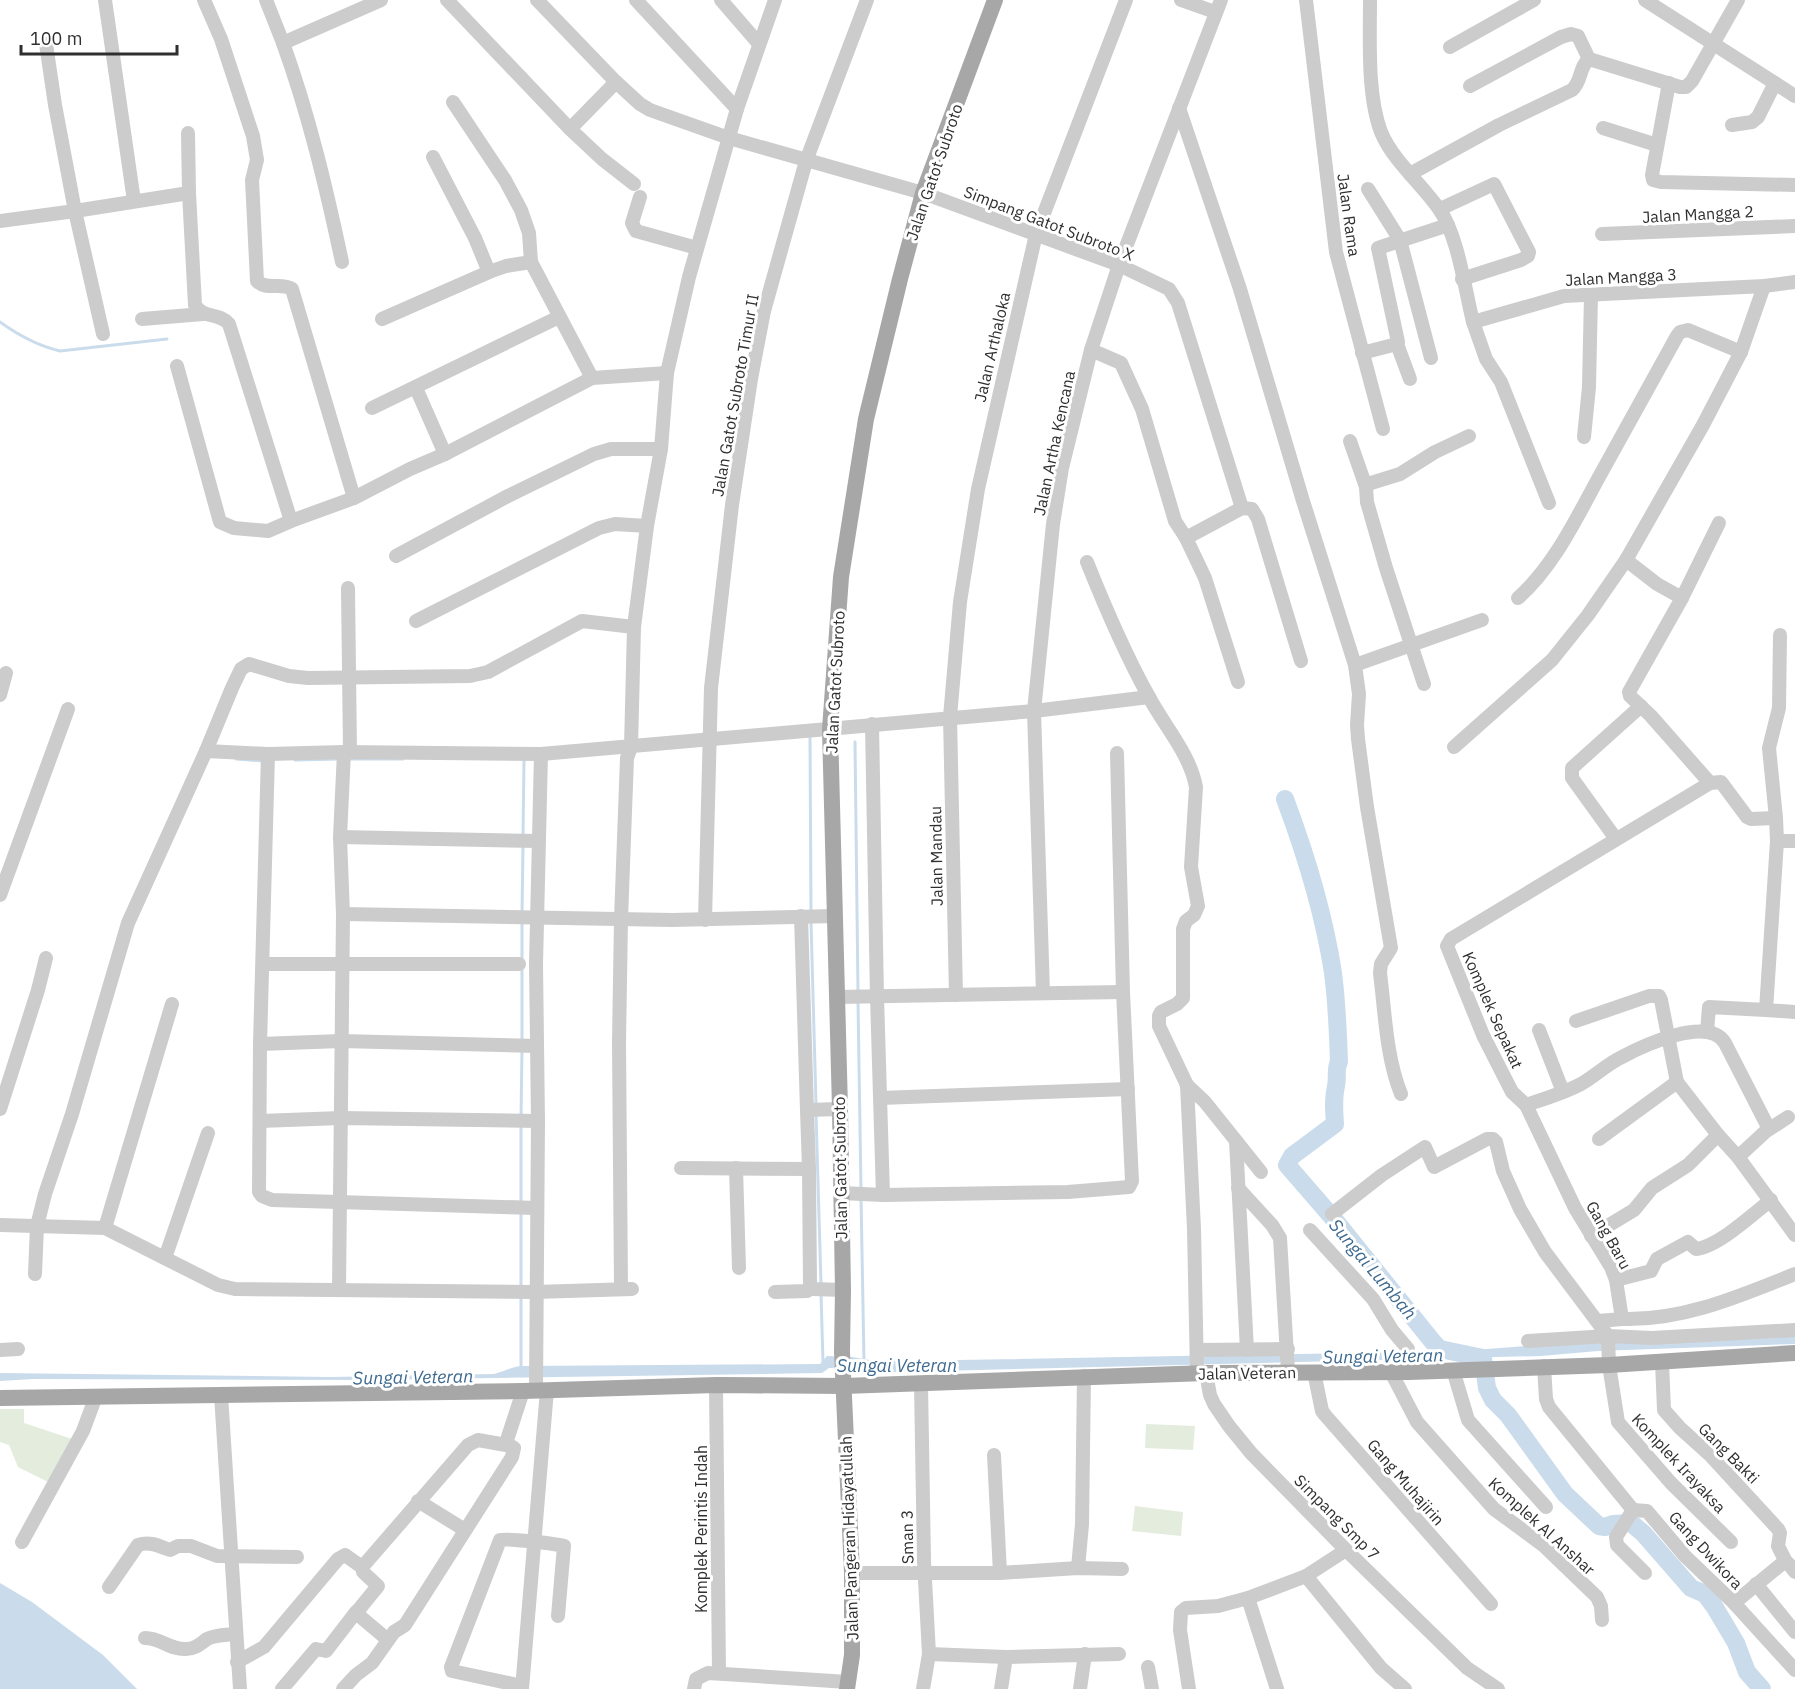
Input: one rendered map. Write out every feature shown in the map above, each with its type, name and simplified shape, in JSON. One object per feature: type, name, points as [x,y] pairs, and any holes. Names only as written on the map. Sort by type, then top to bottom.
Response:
[{"type":"main road","name":"Jalan Gatot Subroto","points":[[843,1379],[842,1352],[825,1289],[846,1194],[820,1109],[857,997],[815,916],[842,577],[866,419],[900,279],[923,193],[995,0]]},
{"type":"main road","name":"Jalan Veteran","points":[[0,1398],[716,1385],[843,1379],[921,1384],[1084,1376],[1199,1364],[1288,1360],[1314,1372],[1391,1372],[1408,1363],[1453,1370],[1609,1361],[1662,1362],[1795,1353]]},
{"type":"main road","name":"Jalan Pangeran Hidayatullah","points":[[843,1379],[852,1573],[852,1655],[848,1685]]},
{"type":"street","points":[[105,0],[134,201]]},
{"type":"street","points":[[204,0],[221,39],[253,136],[256,160],[252,180],[257,281],[264,287],[283,286],[292,289],[354,498]]},
{"type":"street","points":[[266,0],[311,127],[342,262]]},
{"type":"street","points":[[283,43],[381,0]]},
{"type":"street","points":[[447,0],[570,129],[637,191],[632,223],[636,231],[697,248]]},
{"type":"street","name":"Simpang Gatot Subroto X","points":[[537,0],[616,82],[650,110],[729,138],[923,193],[1119,265],[1169,289],[1178,303],[1242,508],[1252,509],[1258,519],[1301,661]]},
{"type":"street","points":[[636,0],[736,109]]},
{"type":"street","points":[[721,0],[759,44]]},
{"type":"street","points":[[0,1225],[105,1228],[213,1282],[235,1289],[530,1292],[627,1289],[620,1054],[621,920],[634,627],[646,526],[661,449],[667,373],[697,248],[736,109],[775,0]]},
{"type":"street","name":"Jalan Gatot Subroto Timur II","points":[[705,920],[711,687],[732,505],[751,379],[764,311],[806,161],[867,0]]},
{"type":"street","name":"Jalan Arthaloka","points":[[950,717],[960,602],[978,489],[1036,234],[1126,0]]},
{"type":"street","points":[[1181,0],[1218,6]]},
{"type":"street","name":"Jalan Rama","points":[[1306,0],[1336,252],[1383,429]]},
{"type":"street","points":[[1370,0],[1370,69],[1382,134],[1410,174],[1440,209],[1448,225],[1485,359],[1500,382],[1549,503]]},
{"type":"street","points":[[1450,46],[1534,0]]},
{"type":"street","points":[[1645,0],[1795,96]]},
{"type":"street","points":[[1470,86],[1561,37],[1572,34],[1578,36],[1589,58],[1680,87],[1689,85],[1738,0]]},
{"type":"street","name":"Jalan Artha Kencana","points":[[1043,993],[1034,711],[1053,524],[1062,468],[1091,350],[1119,265],[1218,6]]},
{"type":"street","points":[[46,44],[75,211],[103,334]]},
{"type":"street","points":[[1410,174],[1499,125],[1572,90],[1579,81],[1583,64],[1589,58]]},
{"type":"street","points":[[570,129],[616,82]]},
{"type":"street","points":[[1669,83],[1652,175],[1655,181],[1795,185]]},
{"type":"street","points":[[1732,124],[1752,122],[1758,117],[1775,83]]},
{"type":"street","points":[[453,102],[505,180],[521,210],[529,233],[531,262],[592,378]]},
{"type":"street","points":[[1179,108],[1240,289],[1355,665],[1359,694],[1358,739],[1391,948],[1381,964],[1380,973],[1389,1044],[1401,1094]]},
{"type":"street","points":[[1603,128],[1657,145]]},
{"type":"street","points":[[188,133],[194,300],[203,314]]},
{"type":"street","points":[[433,157],[475,238],[489,272]]},
{"type":"street","points":[[1440,209],[1494,184],[1529,252],[1528,256],[1521,260],[1462,279]]},
{"type":"street","points":[[1368,189],[1400,240],[1431,358]]},
{"type":"street","points":[[0,221],[189,194]]},
{"type":"street","points":[[1410,379],[1397,344],[1398,338],[1378,249],[1381,246],[1448,225]]},
{"type":"street","name":"Jalan Mangga 2","points":[[1602,234],[1795,226]]},
{"type":"street","points":[[382,319],[489,272],[506,266],[531,262]]},
{"type":"street","name":"Jalan Mangga 3","points":[[1473,322],[1555,297],[1764,286],[1795,282]]},
{"type":"street","points":[[1454,747],[1552,660],[1582,623],[1626,560],[1703,425],[1741,352],[1764,286]]},
{"type":"street","points":[[1584,437],[1589,387],[1591,295]]},
{"type":"street","points":[[142,319],[203,314],[224,318],[229,324],[291,520]]},
{"type":"street","points":[[372,408],[559,317]]},
{"type":"street","points":[[1518,598],[1533,584],[1552,558],[1680,332],[1688,330],[1741,352]]},
{"type":"street","points":[[1362,353],[1397,344]]},
{"type":"street","points":[[1091,350],[1121,363],[1142,409],[1175,520],[1205,578],[1238,682]]},
{"type":"street","points":[[177,366],[220,522],[234,528],[260,531],[272,530],[291,520],[354,498],[592,378],[667,373]]},
{"type":"street","points":[[416,388],[445,454]]},
{"type":"street","points":[[1366,487],[1371,483],[1400,474],[1436,452],[1469,436]]},
{"type":"street","points":[[1350,441],[1366,487],[1367,502],[1386,568],[1424,684]]},
{"type":"street","points":[[396,556],[508,496],[594,454],[615,449],[661,449]]},
{"type":"street","points":[[1186,538],[1242,508]]},
{"type":"street","points":[[1719,523],[1682,598],[1629,692],[1630,696],[1710,783],[1721,782],[1747,817],[1751,819],[1776,818]]},
{"type":"street","points":[[416,621],[599,528],[615,524],[646,526]]},
{"type":"street","points":[[1626,560],[1657,584],[1682,598]]},
{"type":"street","points":[[1087,562],[1149,698],[1175,739],[1194,777],[1196,787],[1191,867],[1198,906],[1194,915],[1186,921],[1183,929],[1183,998],[1178,1004],[1161,1012],[1158,1020],[1168,1046],[1188,1085],[1205,1102],[1261,1172]]},
{"type":"street","points":[[339,1289],[343,964],[340,837],[349,678],[348,588]]},
{"type":"street","points":[[1355,665],[1482,620]]},
{"type":"street","points":[[35,1274],[37,1226],[45,1194],[72,1114],[128,923],[241,669],[246,664],[296,677],[349,678],[482,674],[582,621],[634,627]]},
{"type":"street","points":[[1766,1010],[1777,841],[1769,748],[1779,708],[1780,635]]},
{"type":"street","points":[[0,695],[6,673]]},
{"type":"street","points":[[206,751],[267,759],[345,756],[541,757],[629,752],[872,724],[1034,711],[1149,698]]},
{"type":"street","points":[[1616,839],[1572,778],[1571,771],[1641,706]]},
{"type":"street","points":[[0,895],[68,709]]},
{"type":"street","name":"Jalan Mandau","points":[[950,717],[956,995]]},
{"type":"street","points":[[872,724],[857,997],[880,1098],[876,1195]]},
{"type":"street","points":[[846,1194],[1068,1192],[1129,1187],[1132,1181],[1123,992],[1117,753]]},
{"type":"street","points":[[541,757],[527,841],[526,1208],[536,1361],[534,1543],[522,1687],[452,1671],[450,1664],[499,1542],[506,1538],[534,1543],[560,1544],[564,1546],[558,1616]]},
{"type":"street","points":[[267,759],[259,1192],[262,1196],[272,1200],[526,1208]]},
{"type":"street","name":"Komplek Sepakat","points":[[1526,1105],[1512,1092],[1483,1035],[1448,950],[1448,942],[1710,783]]},
{"type":"street","points":[[340,837],[527,841]]},
{"type":"street","points":[[1777,841],[1795,841]]},
{"type":"street","points":[[343,914],[621,920],[815,916],[820,1109],[809,1169],[825,1289],[775,1292]]},
{"type":"street","points":[[0,1109],[46,958]]},
{"type":"street","points":[[263,964],[519,964]]},
{"type":"street","points":[[857,997],[1123,992]]},
{"type":"street","points":[[1576,1021],[1656,995],[1661,1000],[1677,1082],[1738,1157],[1795,1235]]},
{"type":"street","points":[[105,1228],[172,1004]]},
{"type":"street","points":[[1707,1032],[1709,1006],[1795,1012]]},
{"type":"street","points":[[1539,1030],[1563,1092]]},
{"type":"street","points":[[1526,1105],[1580,1084],[1619,1058],[1668,1037],[1696,1031],[1707,1032],[1721,1036],[1769,1129]]},
{"type":"street","points":[[260,1044],[341,1041],[528,1046]]},
{"type":"street","points":[[1599,1139],[1677,1082]]},
{"type":"street","name":"Simpang Smp 7","points":[[1188,1085],[1199,1364],[1210,1395],[1229,1426],[1251,1453],[1346,1550],[1467,1668],[1498,1689]]},
{"type":"street","points":[[880,1098],[1128,1089]]},
{"type":"street","name":"Gang Baru","points":[[1526,1105],[1575,1208],[1611,1267],[1616,1280],[1622,1319]]},
{"type":"street","points":[[1738,1157],[1769,1129],[1788,1117]]},
{"type":"street","points":[[260,1121],[341,1118],[526,1121]]},
{"type":"street","points":[[165,1258],[208,1133]]},
{"type":"street","points":[[1591,1236],[1634,1210],[1652,1188],[1688,1165],[1718,1134]]},
{"type":"street","points":[[1332,1214],[1382,1175],[1425,1147],[1434,1167],[1487,1139],[1493,1139],[1498,1146],[1503,1171],[1520,1209],[1545,1251],[1598,1321],[1608,1338],[1609,1361]]},
{"type":"street","points":[[1236,1141],[1247,1350]]},
{"type":"street","points":[[681,1168],[809,1169]]},
{"type":"street","points":[[736,1168],[739,1268]]},
{"type":"street","points":[[1199,1364],[1247,1350],[1288,1360],[1280,1238],[1272,1225],[1238,1188]]},
{"type":"street","points":[[1616,1280],[1651,1271],[1657,1259],[1688,1242],[1691,1242],[1696,1249],[1701,1249],[1723,1237],[1771,1200]]},
{"type":"street","points":[[1310,1230],[1373,1299],[1408,1349],[1408,1363]]},
{"type":"street","points":[[1598,1321],[1645,1320],[1680,1314],[1734,1298],[1795,1274]]},
{"type":"street","points":[[1528,1341],[1652,1338],[1795,1330]]},
{"type":"street","points":[[0,1350],[18,1349]]},
{"type":"street","name":"Komplek Irayaksa","points":[[1609,1361],[1618,1422],[1671,1483],[1731,1542]]},
{"type":"street","name":"Gang Bakti","points":[[1662,1362],[1664,1410],[1710,1455],[1778,1529],[1780,1533],[1778,1546],[1791,1567]]},
{"type":"street","name":"Gang Dwikora","points":[[1544,1366],[1546,1399],[1549,1407],[1631,1512],[1647,1511],[1685,1556],[1734,1603],[1795,1671]]},
{"type":"street","points":[[1453,1370],[1468,1420],[1546,1507]]},
{"type":"street","name":"Gang Muhajirin","points":[[1314,1372],[1322,1411],[1325,1415],[1491,1604]]},
{"type":"street","name":"Komplek Al Anshar","points":[[1391,1372],[1411,1412],[1425,1432],[1494,1509],[1543,1545],[1597,1597],[1601,1606],[1602,1620]]},
{"type":"street","points":[[1078,1568],[1082,1524],[1084,1376]]},
{"type":"street","name":"Sman 3","points":[[921,1384],[924,1574],[928,1653],[923,1689]]},
{"type":"street","name":"Komplek Perintis Indah","points":[[716,1385],[718,1673]]},
{"type":"street","points":[[506,1445],[535,1388]]},
{"type":"street","points":[[221,1395],[240,1689]]},
{"type":"street","points":[[22,1542],[83,1431],[96,1396]]},
{"type":"street","points":[[282,1689],[316,1649],[326,1651],[378,1586],[363,1572],[362,1565],[468,1445],[478,1440],[514,1448],[512,1457],[416,1609],[403,1627],[394,1632],[372,1664],[344,1689]]},
{"type":"street","points":[[994,1455],[1000,1573]]},
{"type":"street","points":[[418,1502],[465,1530]]},
{"type":"street","points":[[1631,1512],[1616,1537],[1617,1545],[1645,1573]]},
{"type":"street","points":[[109,1587],[138,1545],[142,1543],[153,1543],[170,1550],[178,1546],[191,1546],[213,1555],[297,1557]]},
{"type":"street","points":[[1189,1689],[1180,1630],[1181,1612],[1186,1608],[1218,1606],[1248,1598],[1306,1575],[1346,1550]]},
{"type":"street","points":[[237,1662],[254,1655],[264,1647],[338,1559],[345,1555],[362,1565]]},
{"type":"street","points":[[1734,1603],[1756,1584],[1791,1567]]},
{"type":"street","points":[[852,1573],[1000,1573],[1078,1568],[1122,1569]]},
{"type":"street","points":[[1306,1575],[1381,1668],[1405,1689]]},
{"type":"street","points":[[1756,1584],[1795,1632]]},
{"type":"street","points":[[1248,1598],[1277,1689]]},
{"type":"street","points":[[356,1612],[388,1640]]},
{"type":"street","points":[[145,1638],[155,1638],[174,1648],[186,1649],[193,1648],[208,1639],[236,1634]]},
{"type":"street","points":[[928,1653],[1006,1657],[1119,1654]]},
{"type":"street","points":[[1080,1689],[1085,1654]]},
{"type":"street","points":[[1001,1689],[1006,1657]]},
{"type":"street","points":[[1148,1667],[1152,1689]]},
{"type":"street","points":[[694,1689],[696,1679],[702,1674],[718,1673],[770,1683],[848,1685]]},
{"type":"green space","points":[[0,1409],[24,1409],[24,1423],[72,1439],[50,1483],[18,1467],[9,1445],[0,1442]]},
{"type":"green space","points":[[1146,1424],[1195,1426],[1193,1450],[1145,1448]]},
{"type":"green space","points":[[1135,1506],[1183,1512],[1181,1536],[1132,1531]]},
{"type":"water","name":"Sungai Veteran","points":[[1795,1331],[1795,1344],[1598,1351],[1541,1356],[858,1373],[853,1367],[829,1368],[822,1373],[362,1380],[33,1379],[0,1381],[0,1373],[330,1377],[494,1374],[521,1366],[820,1364],[827,1356],[875,1361],[1460,1351],[1576,1342]]},
{"type":"water","points":[[0,1583],[32,1602],[103,1655],[137,1689],[0,1689]]},
{"type":"waterway","points":[[0,322],[28,340],[60,351],[167,339]]},
{"type":"waterway","points":[[810,736],[811,912]]},
{"type":"waterway","points":[[855,742],[858,992]]},
{"type":"waterway","points":[[236,759],[265,761]]},
{"type":"waterway","points":[[295,760],[340,759]]},
{"type":"waterway","points":[[346,759],[403,759]]},
{"type":"waterway","points":[[523,836],[524,760]]},
{"type":"waterway","name":"Sungai Lumbah","points":[[1285,799],[1314,885],[1325,929],[1333,973],[1339,1062],[1334,1100],[1335,1124],[1292,1156],[1287,1165],[1440,1349],[1483,1358],[1487,1388],[1493,1400],[1508,1415],[1565,1494],[1599,1526],[1631,1523],[1643,1533],[1691,1588],[1705,1594],[1736,1643],[1747,1672],[1762,1689]]},
{"type":"waterway","points":[[522,914],[523,845]]},
{"type":"waterway","points":[[522,920],[522,962]]},
{"type":"waterway","points":[[811,922],[816,1104]]},
{"type":"waterway","points":[[522,968],[522,1043]]},
{"type":"waterway","points":[[858,1002],[861,1190]]},
{"type":"waterway","points":[[521,1118],[522,1049]]},
{"type":"waterway","points":[[816,1114],[821,1284]]},
{"type":"waterway","points":[[521,1124],[521,1205]]},
{"type":"waterway","name":"Sungai Veteran","points":[[861,1197],[864,1361]]},
{"type":"waterway","points":[[521,1211],[521,1289]]},
{"type":"waterway","points":[[821,1294],[823,1362]]},
{"type":"waterway","points":[[521,1295],[521,1370]]}]
